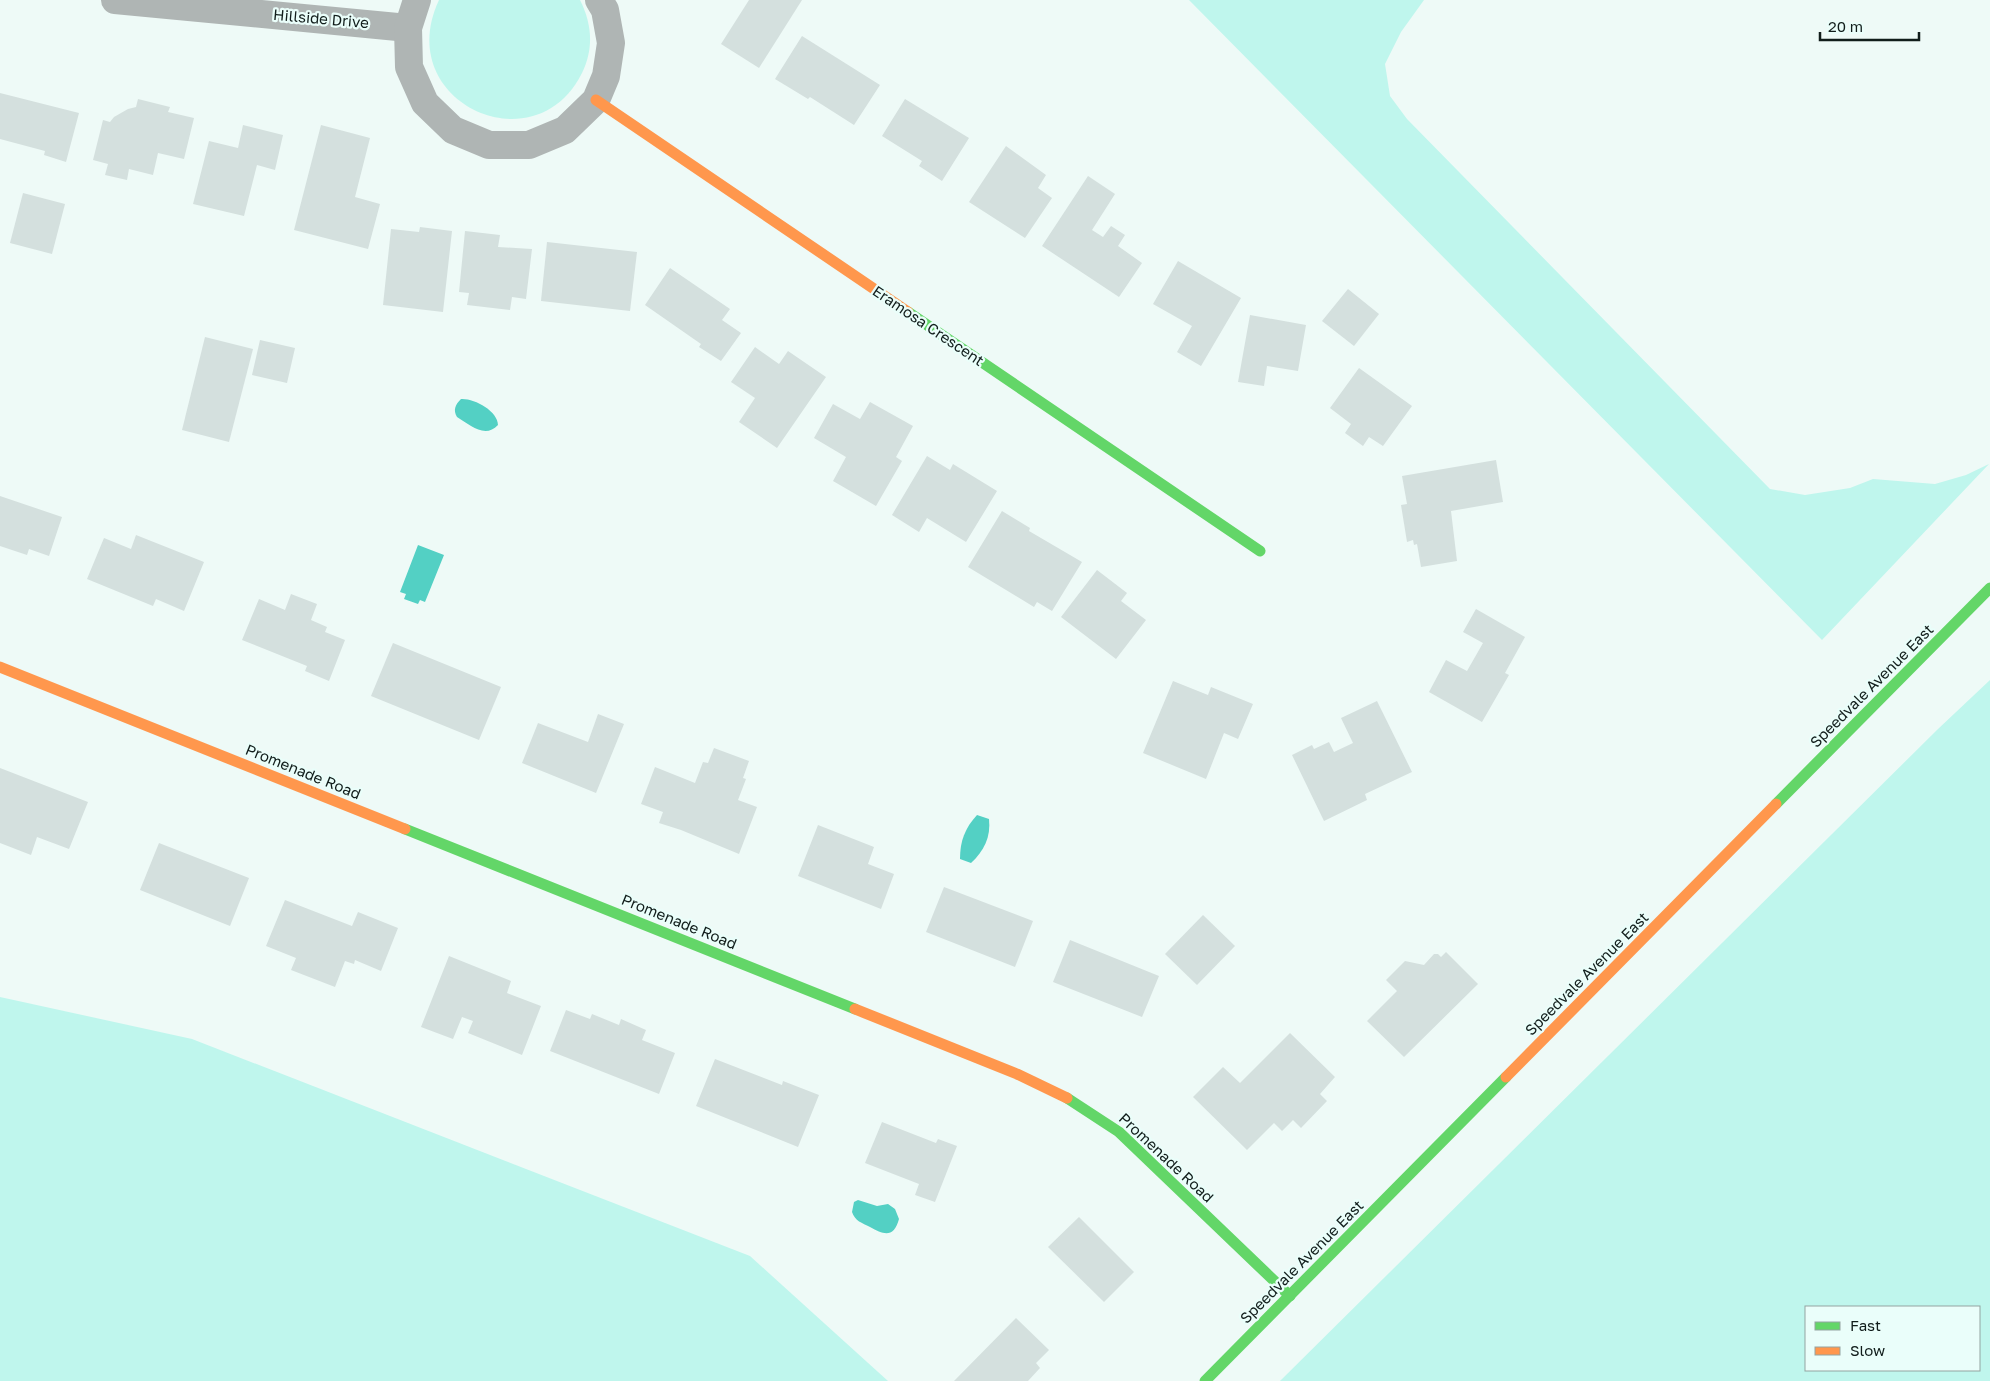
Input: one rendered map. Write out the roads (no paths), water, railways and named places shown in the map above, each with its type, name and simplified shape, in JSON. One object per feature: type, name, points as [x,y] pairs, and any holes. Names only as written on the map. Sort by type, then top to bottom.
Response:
[{"type":"street","name":"Hillside Drive","points":[[115,0],[408,28]]},
{"type":"street","points":[[417,0],[408,28],[409,67],[425,103],[453,130],[489,144],[529,144],[565,130],[596,100],[606,76],[611,44],[605,10],[599,0]]},
{"type":"street","name":"Eramosa Crescent","points":[[596,100],[1260,552]]},
{"type":"street","name":"Speedvale Avenue East","points":[[1205,1381],[1990,588]]},
{"type":"street","name":"Promenade Road","points":[[0,667],[999,1067],[1074,1101],[1119,1132],[1290,1296]]},
{"type":"water","points":[[461,399],[478,403],[490,410],[498,425],[488,431],[483,431],[472,427],[457,417],[455,408]]},
{"type":"water","points":[[418,545],[444,555],[425,602],[420,600],[418,604],[404,599],[406,594],[400,592]]},
{"type":"water","points":[[977,815],[989,819],[989,832],[983,849],[971,863],[960,859],[961,846],[966,830]]},
{"type":"water","points":[[858,1200],[877,1206],[888,1204],[895,1209],[899,1219],[897,1225],[891,1232],[884,1233],[857,1220],[852,1212],[854,1202]]}]
